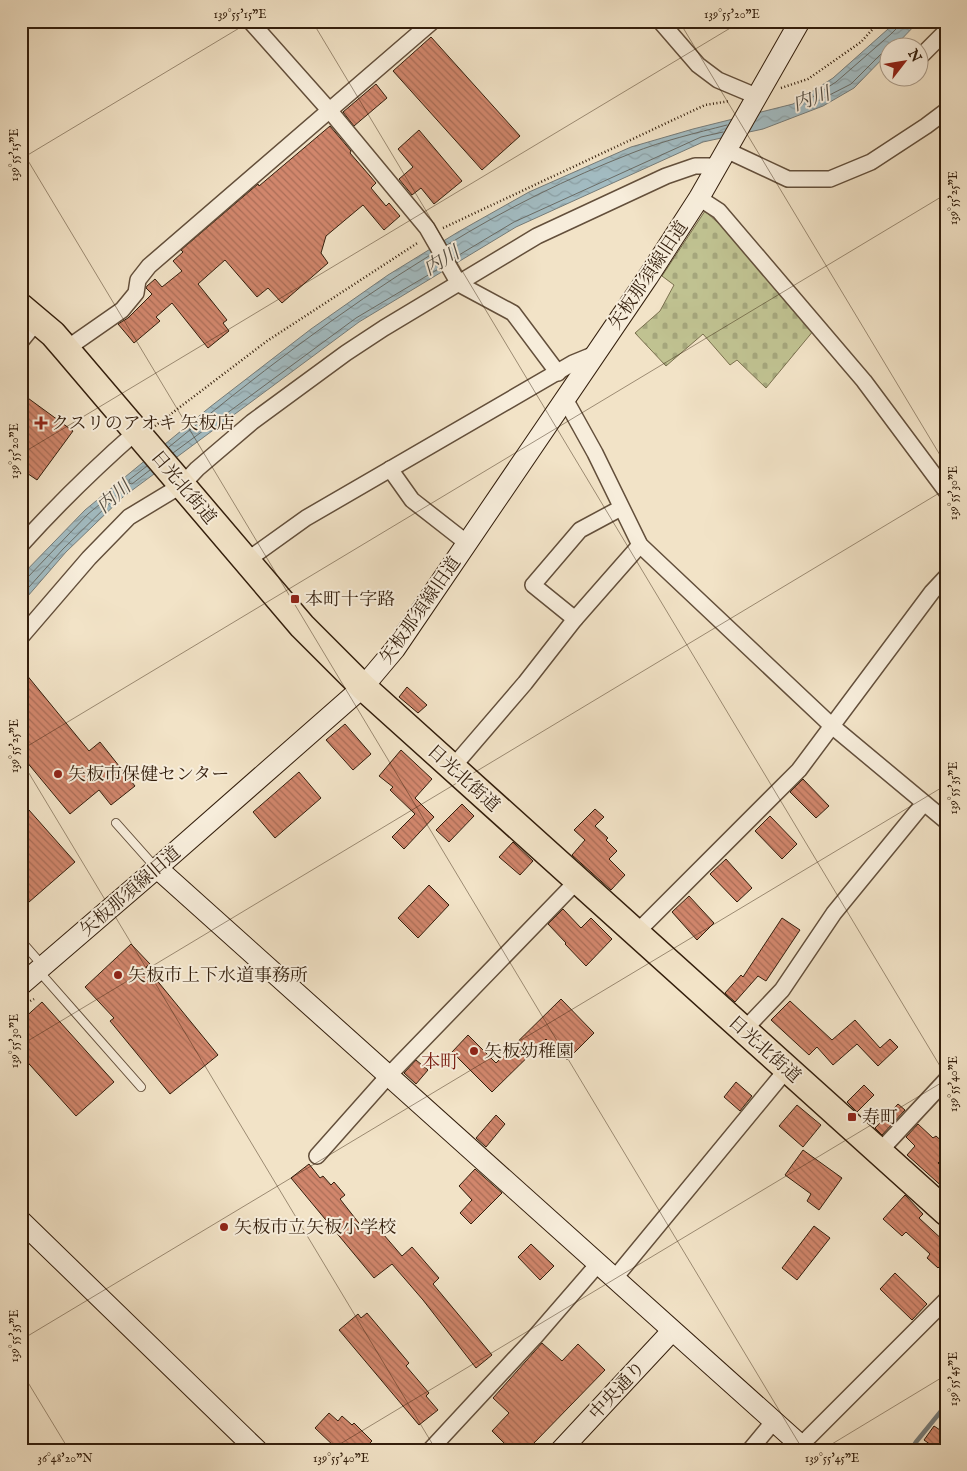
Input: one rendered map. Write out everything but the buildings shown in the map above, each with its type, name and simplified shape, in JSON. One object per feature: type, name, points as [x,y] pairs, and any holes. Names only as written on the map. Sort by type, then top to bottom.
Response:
[{"type":"highway","name":"日光北街道","points":[[30,314],[66,349],[302,626],[363,687],[946,1212]]},
{"type":"street","points":[[250,21],[330,111],[430,234],[459,284],[512,313],[558,372]]},
{"type":"street","points":[[66,349],[122,310],[136,293],[138,280],[149,266],[433,21]]},
{"type":"street","points":[[660,21],[698,65],[718,80],[756,97],[800,21]]},
{"type":"street","points":[[930,47],[946,31]]},
{"type":"street","name":"矢板那須線旧道","points":[[28,992],[43,966],[363,687],[395,648],[699,198],[756,97]]},
{"type":"street","points":[[21,637],[89,558],[129,517],[197,469],[252,422],[384,328],[537,236],[666,176],[722,156],[788,180],[830,178],[871,162],[946,111]]},
{"type":"street","points":[[699,198],[719,211],[864,381],[946,491]]},
{"type":"street","points":[[21,341],[30,314]]},
{"type":"street","points":[[246,561],[306,518],[558,372],[595,354]]},
{"type":"street","points":[[564,399],[595,453],[640,545],[832,726],[946,822]]},
{"type":"street","points":[[21,545],[102,462],[141,437]]},
{"type":"street","points":[[390,469],[412,500],[467,543]]},
{"type":"street","points":[[574,619],[534,585],[580,530],[621,508]]},
{"type":"street","points":[[452,768],[525,683],[574,619],[640,545]]},
{"type":"street","points":[[636,933],[799,770],[932,592],[946,577]]},
{"type":"street","points":[[744,1030],[782,990],[834,913],[924,803]]},
{"type":"street","points":[[157,868],[803,1448],[946,1300]]},
{"type":"street","points":[[317,1156],[389,1075],[578,880]]},
{"type":"street","points":[[614,1279],[787,1069]]},
{"type":"street","points":[[879,1152],[946,1080]]},
{"type":"street","points":[[25,1230],[257,1450]]},
{"type":"street","points":[[430,1450],[534,1338],[598,1264]]},
{"type":"street","name":"中央通り","points":[[561,1450],[672,1331]]},
{"type":"street","points":[[750,1450],[774,1421]]},
{"type":"lane","points":[[116,823],[157,868]]},
{"type":"lane","points":[[21,941],[43,966],[44,977],[141,1087]]},
{"type":"path","points":[[141,437],[267,341],[430,234],[705,106],[756,97],[808,79],[861,42],[880,21]]},
{"type":"path","points":[[21,1006],[28,992]]},
{"type":"green space","points":[[705,211],[740,243],[814,330],[766,388],[737,360],[730,365],[703,334],[666,366],[635,333],[660,311],[674,285],[662,276]]},
{"type":"water","name":"内川","points":[[897,21],[919,21],[903,38],[880,38],[880,61],[854,88],[823,106],[763,129],[703,142],[516,227],[359,322],[123,497],[66,552],[21,604],[21,576],[85,510],[210,407],[311,329],[388,275],[458,232],[529,192],[631,147],[793,104],[833,78]]},
{"type":"waterway","points":[[911,1450],[946,1405]]},
{"type":"place","name":"クスリのアオキ 矢板店","points":[[41,423]]},
{"type":"place","name":"本町十字路","points":[[295,599]]},
{"type":"place","name":"矢板市保健センター","points":[[58,774]]},
{"type":"place","name":"矢板市上下水道事務所","points":[[118,975]]},
{"type":"place","name":"矢板幼稚園","points":[[474,1051]]},
{"type":"place","name":"寿町","points":[[852,1117]]},
{"type":"place","name":"矢板市立矢板小学校","points":[[224,1227]]},
{"type":"district","name":"本町","points":[[440,1061]]}]
